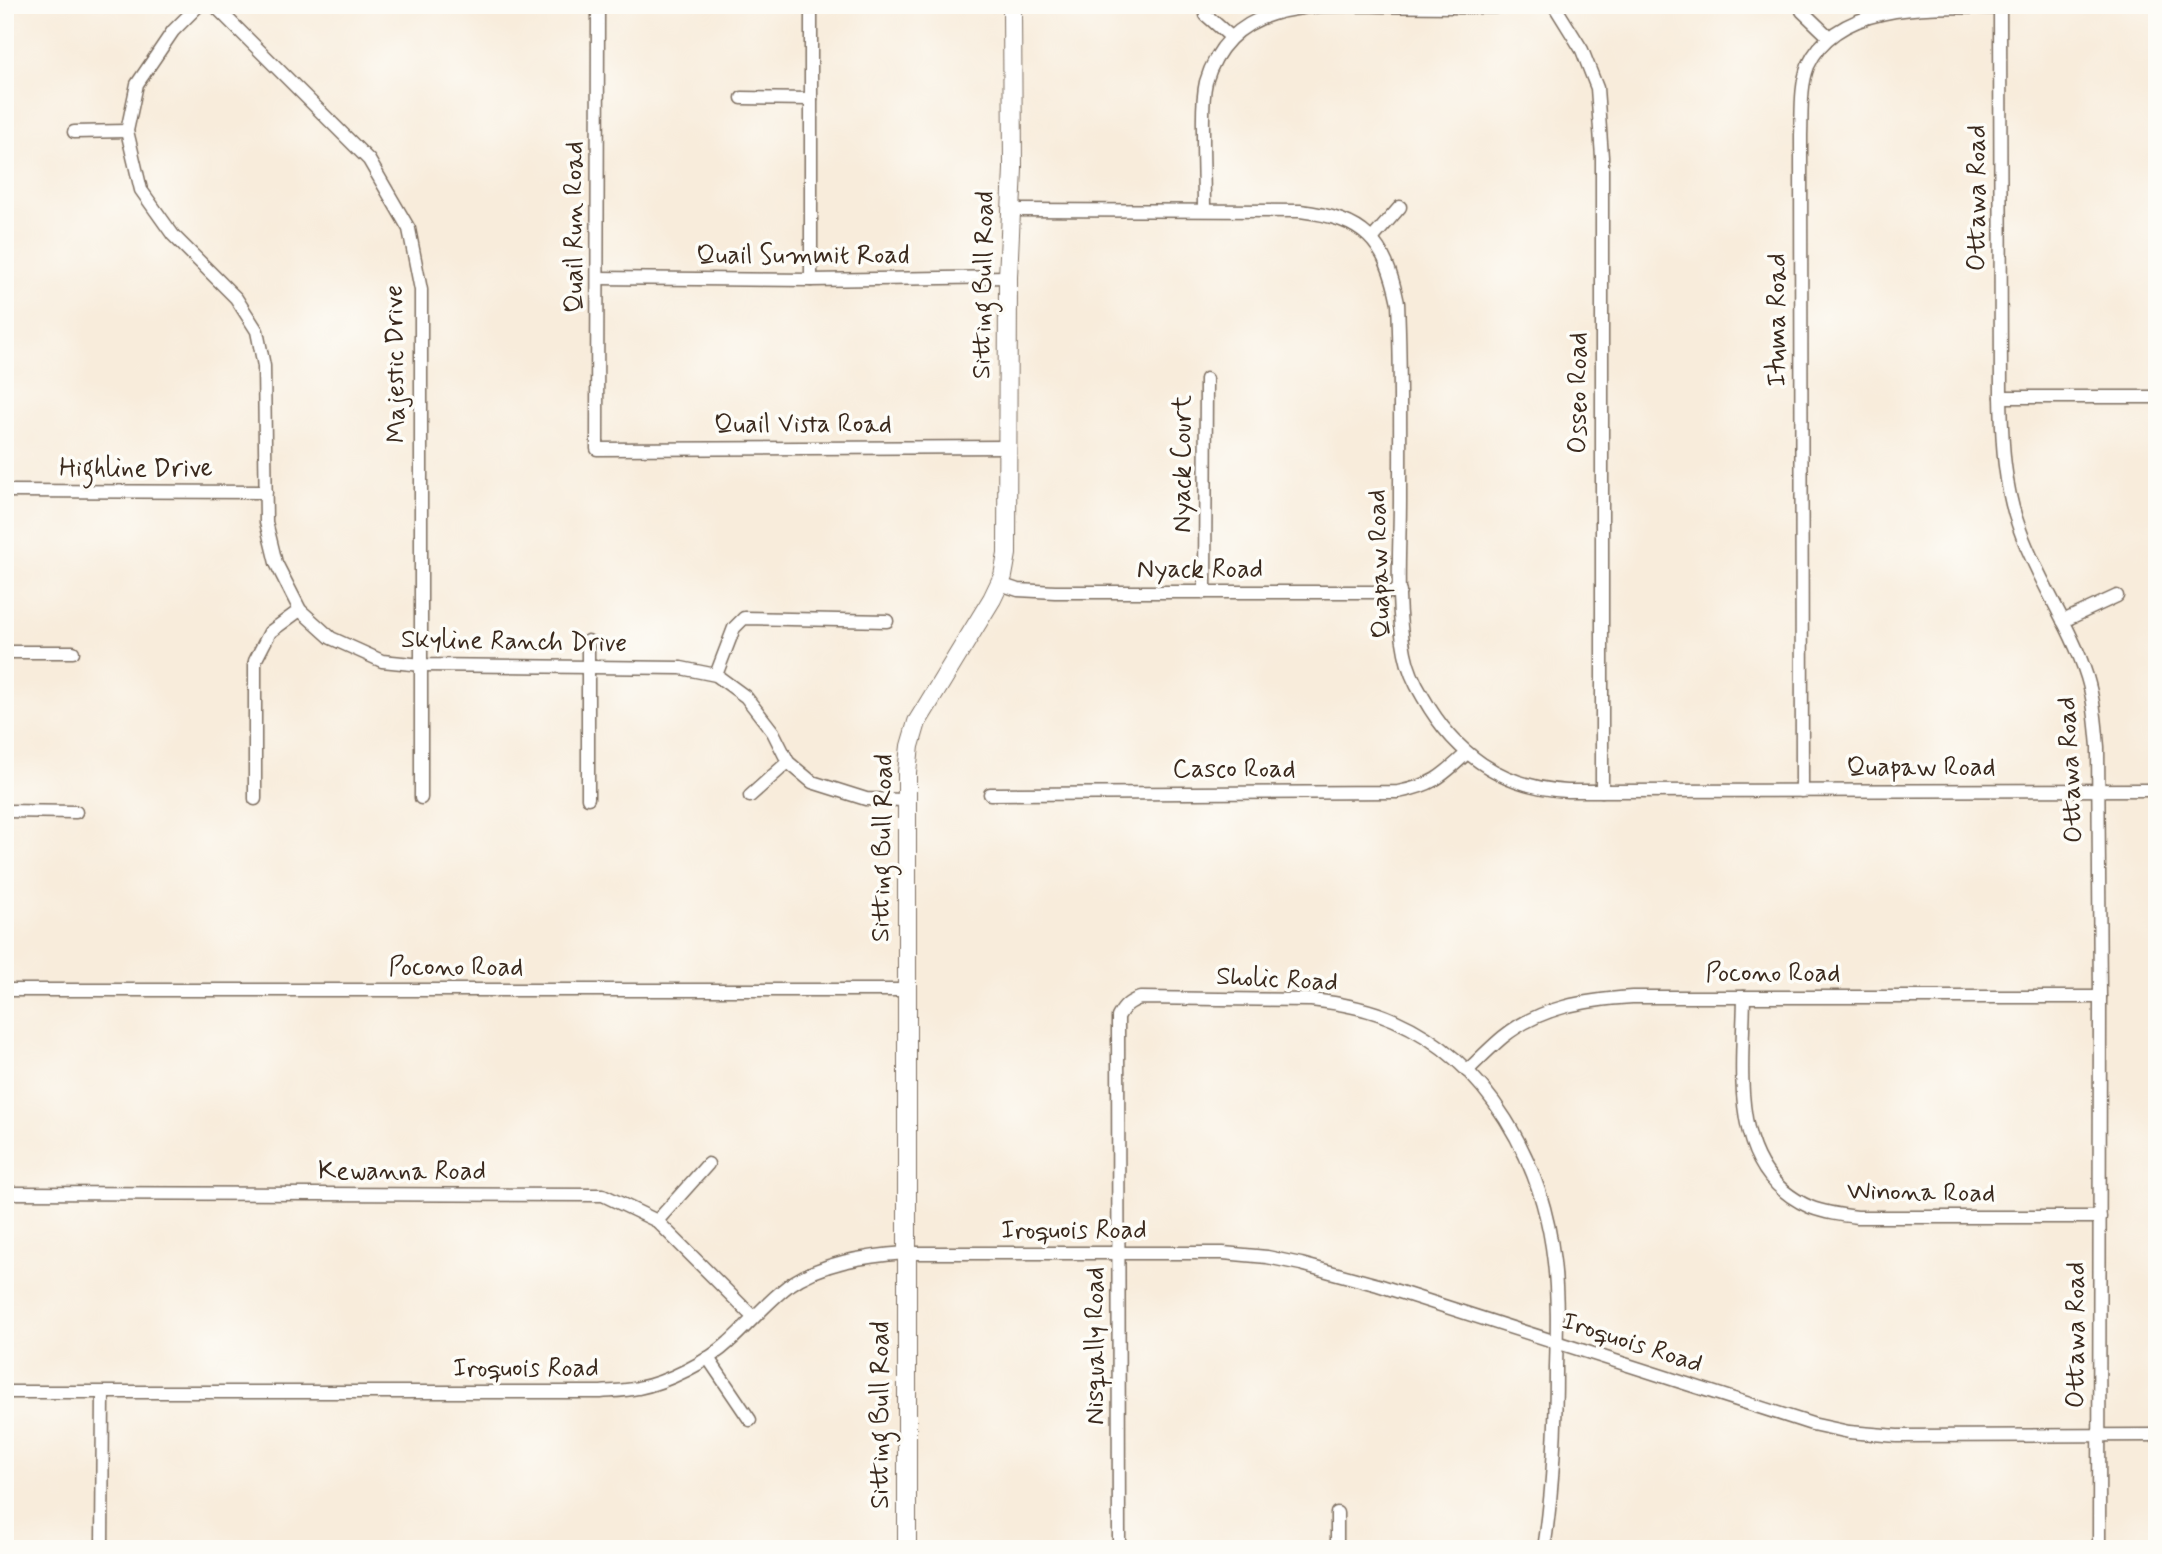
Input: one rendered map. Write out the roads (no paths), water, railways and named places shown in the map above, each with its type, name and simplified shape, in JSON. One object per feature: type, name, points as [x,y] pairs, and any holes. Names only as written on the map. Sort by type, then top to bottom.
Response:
[{"type":"street","name":"Skyline Ranch Drive","points":[[199,5],[173,32],[137,84],[127,131],[141,190],[173,235],[236,298],[257,331],[264,366],[266,522],[276,563],[300,610],[331,638],[382,661],[422,665],[681,668],[716,675],[746,697],[773,732],[788,762],[812,782],[866,799],[907,800]]},
{"type":"street","name":"Majestic Drive","points":[[214,5],[369,160],[408,229],[421,290],[421,797]]},
{"type":"street","name":"Quail Run Road","points":[[597,5],[597,449]]},
{"type":"street","points":[[811,5],[811,280]]},
{"type":"street","name":"Sitting Bull Road","points":[[907,1549],[909,753],[917,722],[985,613],[1005,567],[1008,537],[1012,5]]},
{"type":"street","points":[[1203,210],[1203,106],[1206,83],[1213,64],[1231,37],[1251,22],[1294,8],[1323,6],[1506,5]]},
{"type":"street","name":"Osseo Road","points":[[1554,5],[1582,50],[1597,88],[1602,157],[1602,791]]},
{"type":"street","name":"Ituma Road","points":[[1802,791],[1802,89],[1808,66],[1826,35],[1857,16],[1893,9],[2000,7]]},
{"type":"street","name":"Ottawa Road","points":[[2000,7],[2001,397],[2004,461],[2010,498],[2020,531],[2088,680],[2095,715],[2099,790],[2100,998],[2099,1549]]},
{"type":"street","points":[[1802,10],[1826,35]]},
{"type":"street","points":[[1206,15],[1231,37]]},
{"type":"street","points":[[742,98],[811,99]]},
{"type":"street","points":[[74,132],[127,131]]},
{"type":"street","points":[[1372,239],[1400,208]]},
{"type":"street","name":"Quapaw Road","points":[[1012,209],[1300,211],[1334,216],[1352,224],[1372,239],[1386,259],[1398,303],[1400,592],[1405,654],[1415,683],[1446,733],[1467,753],[1516,781],[1541,790],[1602,791],[2157,790]]},
{"type":"street","name":"Quail Summit Road","points":[[598,278],[811,280],[1008,277]]},
{"type":"street","name":"Nyack Court","points":[[1205,592],[1206,379]]},
{"type":"street","points":[[2001,397],[2157,397]]},
{"type":"street","name":"Quail Vista Road","points":[[597,449],[1008,447]]},
{"type":"street","name":"Highline Drive","points":[[5,491],[266,492]]},
{"type":"street","name":"Nyack Road","points":[[999,584],[1018,590],[1055,592],[1400,592]]},
{"type":"street","points":[[2063,621],[2117,596]]},
{"type":"street","points":[[255,799],[256,661],[270,632],[300,610]]},
{"type":"street","points":[[716,675],[734,628],[744,618],[887,621]]},
{"type":"street","points":[[588,641],[588,798]]},
{"type":"street","points":[[5,652],[74,652]]},
{"type":"street","name":"Casco Road","points":[[990,794],[1398,792],[1422,787],[1444,775],[1467,753]]},
{"type":"street","points":[[750,796],[788,762]]},
{"type":"street","points":[[5,811],[76,812]]},
{"type":"street","name":"Pocono Road","points":[[5,990],[907,990]]},
{"type":"street","name":"Winona Road","points":[[1744,997],[1743,1095],[1746,1128],[1760,1163],[1773,1180],[1790,1195],[1810,1207],[1857,1217],[2099,1217]]},
{"type":"street","name":"Sholic Road","points":[[1118,1017],[1122,1008],[1140,998],[1311,1000],[1335,1003],[1394,1020],[1425,1038],[1467,1071],[1491,1097],[1510,1124],[1535,1182],[1554,1260],[1556,1343],[1553,1474],[1544,1549]]},
{"type":"street","name":"Pocono Road","points":[[1467,1071],[1505,1035],[1536,1017],[1562,1006],[1599,999],[2100,998]]},
{"type":"street","name":"Nisqually Road","points":[[1118,1017],[1119,1549]]},
{"type":"street","points":[[657,1221],[708,1164]]},
{"type":"street","name":"Kewanna Road","points":[[5,1193],[603,1195],[657,1221],[753,1317]]},
{"type":"street","name":"Iroquois Road","points":[[5,1392],[601,1392],[640,1388],[680,1373],[708,1358],[789,1286],[817,1270],[847,1261],[906,1253],[1223,1253],[1267,1257],[1301,1264],[1378,1285],[1812,1424],[1849,1432],[1897,1436],[2157,1435]]},
{"type":"street","points":[[708,1358],[750,1420]]},
{"type":"street","points":[[102,1549],[103,1393]]},
{"type":"street","points":[[1337,1513],[1337,1549]]}]
